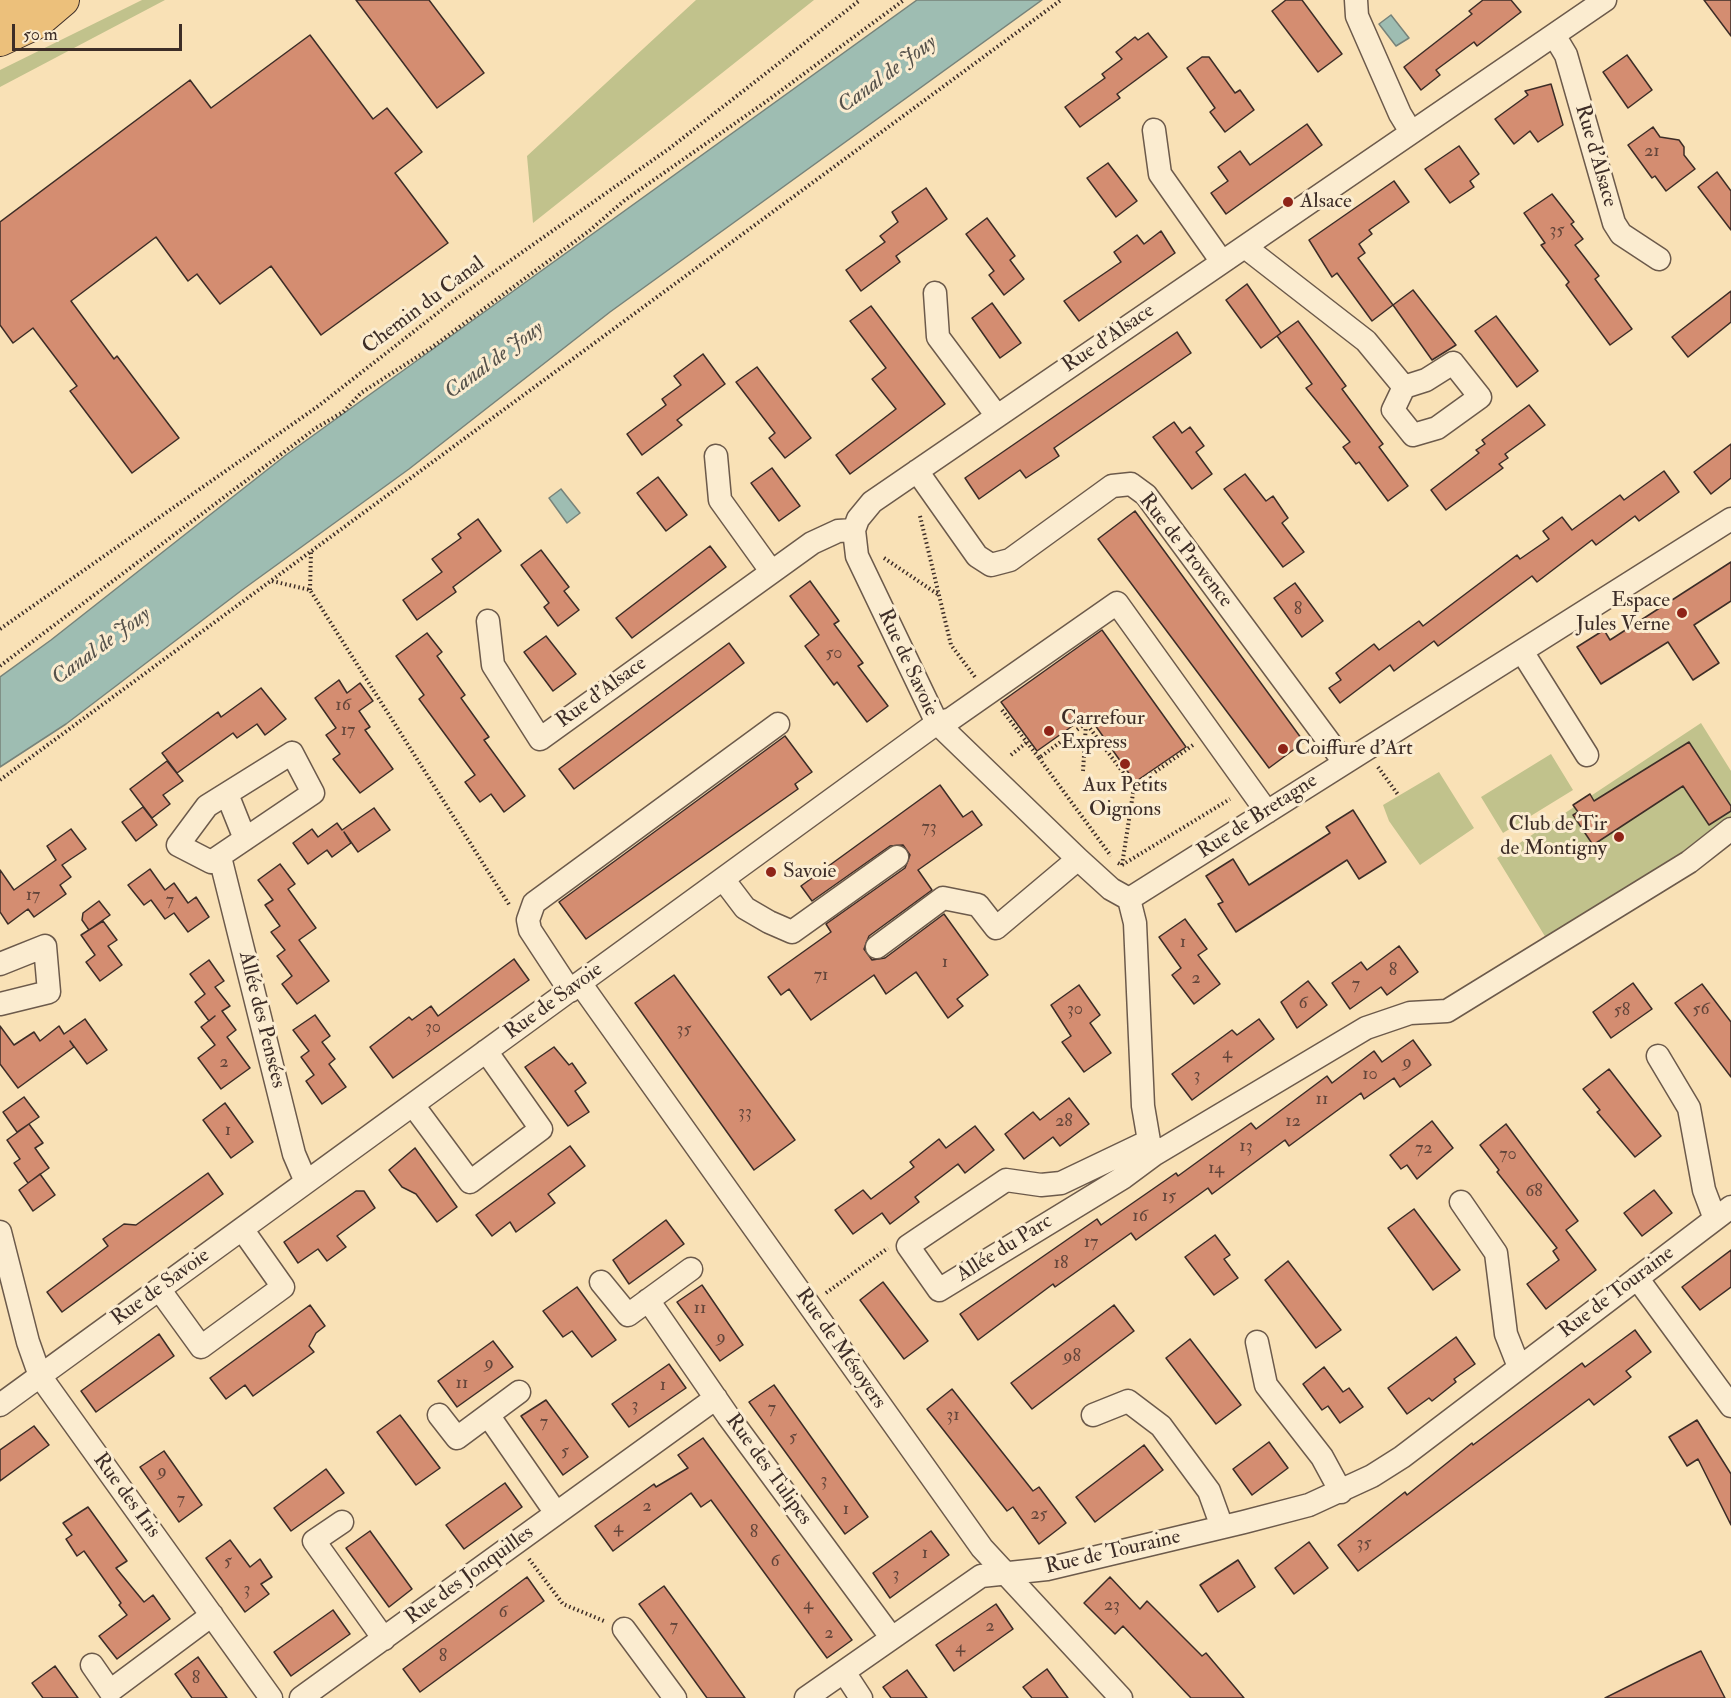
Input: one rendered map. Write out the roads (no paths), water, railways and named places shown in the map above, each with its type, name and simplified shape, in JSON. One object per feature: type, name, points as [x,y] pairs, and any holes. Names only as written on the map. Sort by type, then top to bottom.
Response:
[{"type":"highway","points":[[0,12],[27,0]]},
{"type":"highway","points":[[0,40],[36,23],[63,0]]},
{"type":"street","points":[[1356,0],[1357,16],[1400,114],[1412,132]]},
{"type":"street","name":"Rue d'Alsace","points":[[488,621],[493,665],[540,739],[771,572],[826,535],[838,531],[854,530],[858,519],[872,502],[921,478],[997,416],[1605,0]]},
{"type":"street","name":"Rue d'Alsace","points":[[1554,35],[1566,55],[1614,224],[1621,234],[1659,259]]},
{"type":"street","points":[[1154,130],[1160,174],[1222,262]]},
{"type":"street","points":[[1245,247],[1366,342],[1404,387]]},
{"type":"street","points":[[934,293],[938,337],[997,416]]},
{"type":"street","points":[[716,456],[720,500],[771,572]]},
{"type":"street","name":"Rue de Provence","points":[[921,478],[977,556],[991,565],[1010,561],[1112,486],[1131,484],[1146,495],[1351,758]]},
{"type":"street","name":"Rue de Bretagne","points":[[1120,894],[1267,812],[1523,653],[1731,519]]},
{"type":"street","name":"Rue de Savoie","points":[[0,1405],[936,723],[857,556],[854,530]]},
{"type":"street","points":[[936,723],[951,719],[1117,603],[1267,812]]},
{"type":"street","points":[[1523,653],[1587,755]]},
{"type":"street","points":[[936,723],[1078,859],[1120,894],[1135,923],[1143,1106],[1152,1148]]},
{"type":"street","name":"Rue de Mésoyers","points":[[778,724],[542,895],[534,903],[528,920],[530,930],[575,987],[808,1305],[982,1548],[1121,1698]]},
{"type":"street","points":[[292,753],[313,793],[211,862],[178,844],[207,806],[227,794],[292,753]]},
{"type":"street","points":[[227,794],[245,839]]},
{"type":"street","name":"Allée du Parc","points":[[1152,1148],[1124,1177],[939,1290],[908,1245],[1006,1180],[1041,1185],[1061,1183],[1152,1148],[1366,1028],[1410,1013],[1447,1011],[1689,862],[1731,829]]},
{"type":"street","name":"Allée des Pensées","points":[[220,857],[294,1154],[306,1182]]},
{"type":"street","points":[[723,879],[744,908],[792,932],[897,857]]},
{"type":"street","points":[[877,947],[944,898],[978,905],[996,928],[1078,859]]},
{"type":"street","points":[[0,964],[45,946],[48,992],[0,1004]]},
{"type":"street","points":[[413,1105],[470,1182],[541,1129],[486,1052]]},
{"type":"street","name":"Rue de Touraine","points":[[806,1698],[981,1576],[1028,1573],[1047,1569],[1309,1505],[1341,1492],[1401,1457],[1723,1213],[1704,1190],[1689,1108],[1658,1056]]},
{"type":"street","name":"Allée du Parc","points":[[1061,1183],[1082,1201]]},
{"type":"street","points":[[1461,1202],[1496,1253],[1506,1334],[1520,1367]]},
{"type":"street","points":[[159,1289],[201,1347],[284,1287],[242,1229]]},
{"type":"street","name":"Rue des Iris","points":[[0,1232],[28,1342],[40,1376],[272,1698]]},
{"type":"street","points":[[602,1282],[628,1315],[691,1269]]},
{"type":"street","points":[[1637,1278],[1731,1406]]},
{"type":"street","name":"Rue des Tulipes","points":[[648,1300],[716,1398],[891,1637]]},
{"type":"street","points":[[1257,1342],[1266,1385],[1322,1457],[1341,1492]]},
{"type":"street","points":[[439,1415],[457,1438],[519,1392]]},
{"type":"street","name":"Rue des Jonquilles","points":[[302,1698],[716,1398]]},
{"type":"street","points":[[1093,1415],[1128,1401],[1161,1426],[1209,1491],[1222,1527]]},
{"type":"street","name":"Rue des Jonquilles","points":[[488,1415],[556,1513]]},
{"type":"street","name":"Rue des Jonquilles","points":[[342,1522],[314,1541],[384,1638]]},
{"type":"street","points":[[92,1665],[110,1691],[212,1616]]},
{"type":"street","points":[[624,1629],[675,1698]]},
{"type":"street","points":[[844,1672],[861,1698]]},
{"type":"water","name":"Canal de Jouy","points":[[917,0],[1042,0],[610,312],[409,469],[242,590],[66,724],[0,767],[0,677],[51,640],[286,455]]},
{"type":"water","points":[[1391,15],[1409,38],[1396,46],[1379,24]]},
{"type":"water","points":[[561,489],[580,513],[567,523],[549,498]]},
{"type":"place","name":"Alsace","points":[[1288,202]]},
{"type":"place","name":"Espace Jules Verne","points":[[1682,613]]},
{"type":"place","name":"Carrefour Express","points":[[1049,731]]},
{"type":"place","name":"Coiffure d'Art","points":[[1283,749]]},
{"type":"place","name":"Aux Petits Oignons","points":[[1125,764]]},
{"type":"place","name":"Club de Tir de Montigny","points":[[1619,837]]},
{"type":"place","name":"Savoie","points":[[771,872]]}]
